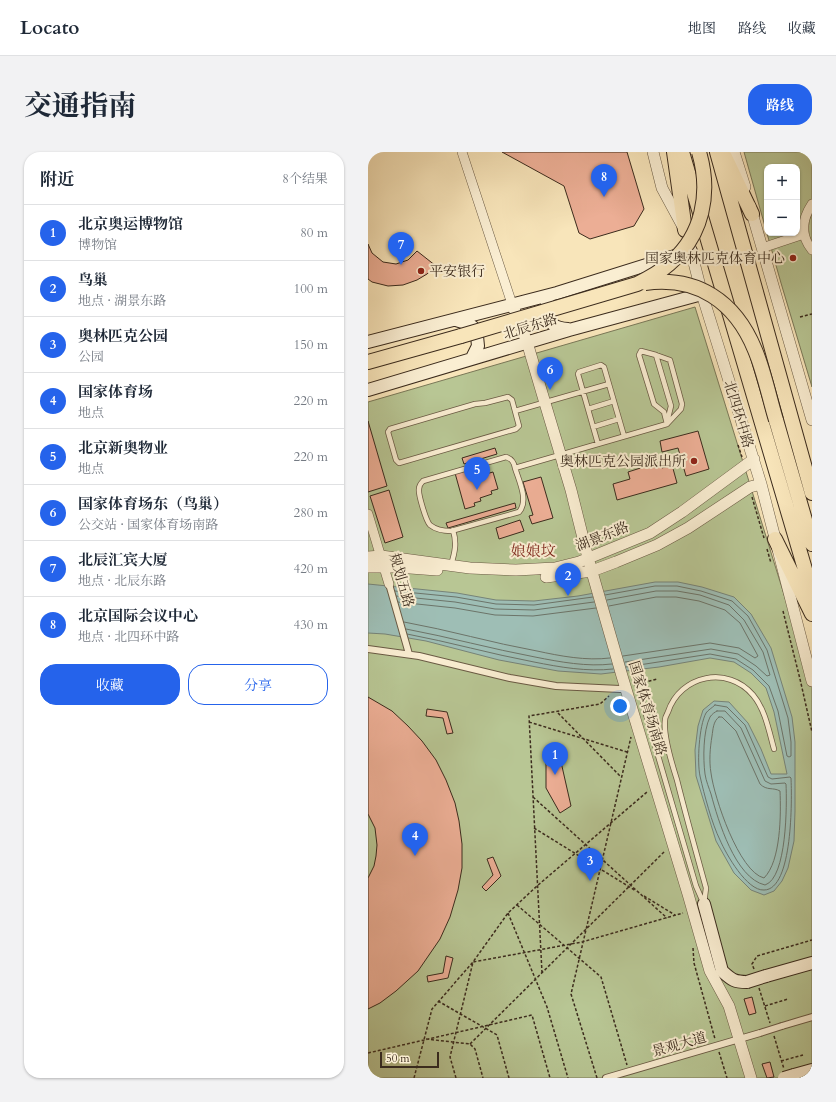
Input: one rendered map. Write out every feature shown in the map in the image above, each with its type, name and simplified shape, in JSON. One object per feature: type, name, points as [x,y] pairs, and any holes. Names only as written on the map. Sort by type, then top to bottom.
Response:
[{"type":"highway","points":[[674,152],[685,230]]},
{"type":"highway","name":"北四环中路","points":[[682,152],[812,593]]},
{"type":"highway","points":[[637,284],[654,275],[669,264],[682,251],[692,237],[704,200],[705,180],[699,152]]},
{"type":"highway","points":[[717,152],[812,493]]},
{"type":"highway","points":[[723,152],[752,214]]},
{"type":"highway","points":[[368,362],[637,284],[659,281],[680,282],[697,287],[722,303],[741,322],[755,350],[812,544]]},
{"type":"highway","points":[[768,541],[812,614]]},
{"type":"main road","name":"北辰东路","points":[[368,342],[557,293],[691,251]]},
{"type":"main road","points":[[557,293],[547,304],[552,324],[558,329],[569,330]]},
{"type":"main road","name":"北辰东路","points":[[368,390],[527,342],[702,294]]},
{"type":"main road","points":[[454,320],[469,324],[473,327],[477,336],[478,346],[472,358]]},
{"type":"main road","points":[[704,904],[722,971],[730,979],[736,982],[757,981],[812,963]]},
{"type":"main road","points":[[788,1075],[812,1070]]},
{"type":"street","points":[[462,152],[512,304]]},
{"type":"street","name":"北四环中路","points":[[653,152],[662,188],[685,230],[702,294],[754,459],[761,484],[768,541],[812,681]]},
{"type":"street","points":[[734,152],[812,420]]},
{"type":"street","points":[[812,204],[806,212],[803,223],[804,234],[812,250]]},
{"type":"street","points":[[762,248],[804,234]]},
{"type":"street","name":"国家体育场南路","points":[[512,304],[527,342],[622,676],[623,688],[688,894],[710,971],[729,1006],[751,1078]]},
{"type":"street","name":"湖景东路","points":[[368,567],[383,561],[516,570],[546,570],[561,567],[588,558],[650,532],[682,512],[754,459]]},
{"type":"street","name":"湖景东路","points":[[368,557],[413,568],[518,577],[542,577],[592,571],[657,545],[688,528],[750,487],[761,484]]},
{"type":"street","name":"规划五路","points":[[368,514],[409,654]]},
{"type":"street","points":[[368,649],[409,654],[510,678],[556,686],[623,688]]},
{"type":"street","points":[[688,894],[704,904]]},
{"type":"street","name":"景观大道","points":[[606,1078],[812,1017]]},
{"type":"lane","points":[[515,468],[666,424],[681,409],[682,404],[670,360],[641,351],[639,355],[654,404],[664,412],[666,424]]},
{"type":"lane","points":[[656,355],[671,406],[666,424]]},
{"type":"lane","points":[[598,444],[578,374],[579,372],[601,365],[604,367],[624,436]]},
{"type":"lane","points":[[515,411],[545,404],[609,384]]},
{"type":"lane","points":[[508,397],[512,400],[515,411],[519,426],[516,429],[398,464],[388,432],[390,429],[475,404],[485,404],[508,397]]},
{"type":"lane","points":[[588,409],[614,401]]},
{"type":"lane","points":[[593,427],[619,419]]},
{"type":"lane","points":[[506,457],[514,462],[515,468],[524,500],[523,508],[519,512],[453,530],[444,531],[429,524],[426,519],[419,491],[423,480],[506,457]]},
{"type":"lane","points":[[451,565],[456,550],[456,540],[453,530]]},
{"type":"lane","points":[[704,904],[706,888],[667,745],[665,720],[671,701],[688,685],[700,679],[714,677],[727,679],[740,684],[753,695],[761,708],[774,749]]},
{"type":"lane","points":[[643,704],[696,886],[704,904]]},
{"type":"path","points":[[800,317],[812,314]]},
{"type":"path","points":[[738,443],[744,466]]},
{"type":"path","points":[[750,487],[768,541],[772,567]]},
{"type":"path","points":[[782,604],[812,732]]},
{"type":"path","points":[[542,973],[528,722],[529,716],[600,704],[614,692],[623,688],[658,679]]},
{"type":"path","points":[[558,713],[622,777]]},
{"type":"path","points":[[528,722],[627,752]]},
{"type":"path","points":[[597,1078],[571,994],[578,958],[631,737]]},
{"type":"path","points":[[414,1078],[432,1009],[473,962],[508,913],[574,853],[650,789]]},
{"type":"path","points":[[532,797],[667,918]]},
{"type":"path","points":[[534,828],[630,886]]},
{"type":"path","points":[[470,1044],[668,848]]},
{"type":"path","points":[[640,894],[675,915]]},
{"type":"path","points":[[517,904],[601,977],[629,1071]]},
{"type":"path","points":[[473,962],[565,946],[687,912]]},
{"type":"path","points":[[508,913],[547,1007],[568,1078]]},
{"type":"path","points":[[754,971],[752,964],[758,956],[812,940]]},
{"type":"path","points":[[456,1078],[450,1057],[473,962]]},
{"type":"path","points":[[757,981],[771,1027]]},
{"type":"path","points":[[765,1006],[788,999]]},
{"type":"path","points":[[438,1001],[497,1035],[509,1078]]},
{"type":"path","points":[[368,1053],[532,1015],[550,1078]]},
{"type":"path","points":[[773,1034],[781,1061],[788,1075]]},
{"type":"path","points":[[424,1039],[470,1044],[475,1049],[483,1078]]},
{"type":"path","points":[[781,1061],[803,1054]]},
{"type":"path","points":[[368,1076],[374,1078]]},
{"type":"green space","name":"国家奥林匹克体育中心","points":[[744,152],[812,152],[812,387],[768,236],[800,236],[800,164],[764,164],[764,223]]},
{"type":"green space","points":[[695,307],[812,685],[812,1078],[368,1078],[368,402]]},
{"type":"water","points":[[655,582],[678,582],[702,587],[734,597],[751,614],[771,648],[792,717],[795,742],[795,811],[794,841],[788,868],[782,881],[774,891],[764,895],[751,890],[734,873],[716,841],[696,776],[695,750],[698,726],[703,710],[714,701],[729,702],[748,723],[771,774],[787,774],[774,712],[766,688],[751,673],[734,662],[710,658],[659,667],[601,674],[558,671],[499,660],[426,641],[385,634],[368,633],[368,584],[457,593],[496,600],[534,601],[578,596]]},
{"type":"building","points":[[502,152],[627,152],[644,209],[634,226],[590,239],[579,233],[564,186]]},
{"type":"building","points":[[368,244],[372,253],[383,262],[396,264],[408,260],[417,251],[436,266],[417,280],[403,285],[388,286],[372,282],[368,279]]},
{"type":"building","points":[[368,421],[387,486],[368,492]]},
{"type":"building","name":"奥林匹克公园派出所","points":[[698,431],[709,469],[686,476],[678,448],[662,452],[660,441]]},
{"type":"building","points":[[495,448],[497,454],[464,464],[462,458]]},
{"type":"building","points":[[653,464],[654,467],[661,465],[662,468],[672,465],[677,483],[617,500],[613,484],[630,479],[628,472]]},
{"type":"building","points":[[465,470],[466,473],[472,471],[473,474],[485,471],[486,474],[493,472],[498,489],[491,491],[492,494],[480,498],[481,501],[474,503],[475,506],[465,509],[455,473]]},
{"type":"building","points":[[541,477],[553,518],[532,524],[529,516],[533,515],[523,482]]},
{"type":"building","points":[[389,490],[403,537],[385,543],[370,496]]},
{"type":"building","points":[[515,503],[516,508],[448,528],[446,523]]},
{"type":"building","points":[[520,520],[524,531],[499,539],[496,528]]},
{"type":"building","points":[[368,697],[392,711],[422,741],[436,760],[455,803],[462,844],[462,868],[458,890],[450,917],[440,939],[418,971],[396,991],[380,1003],[368,1009],[368,878],[374,866],[377,845],[375,828],[368,814]]},
{"type":"building","points":[[427,709],[447,712],[453,733],[447,734],[443,718],[426,716]]},
{"type":"building","points":[[546,760],[561,762],[571,806],[560,813],[546,788]]},
{"type":"building","points":[[493,857],[501,876],[486,891],[482,887],[493,875],[487,859]]},
{"type":"building","points":[[446,956],[453,958],[448,978],[428,982],[427,976],[443,973]]},
{"type":"building","points":[[752,997],[756,1013],[749,1015],[744,999]]},
{"type":"building","points":[[770,1062],[774,1077],[767,1078],[762,1064]]},
{"type":"place","name":"北京国际会议中心","points":[[604,197]]},
{"type":"place","name":"国家奥林匹克体育中心","points":[[793,258]]},
{"type":"place","name":"北辰汇宾大厦","points":[[401,265]]},
{"type":"place","name":"平安银行","points":[[421,271]]},
{"type":"place","name":"国家体育场东（鸟巢）","points":[[550,390]]},
{"type":"place","name":"奥林匹克公园派出所","points":[[694,461]]},
{"type":"place","name":"北京新奥物业","points":[[477,490]]},
{"type":"place","name":"鸟巢","points":[[568,596]]},
{"type":"place","name":"北京奥运博物馆","points":[[555,775]]},
{"type":"place","name":"国家体育场","points":[[415,856]]},
{"type":"place","name":"奥林匹克公园","points":[[590,881]]},
{"type":"district","name":"娘娘坟","points":[[533,551]]}]
